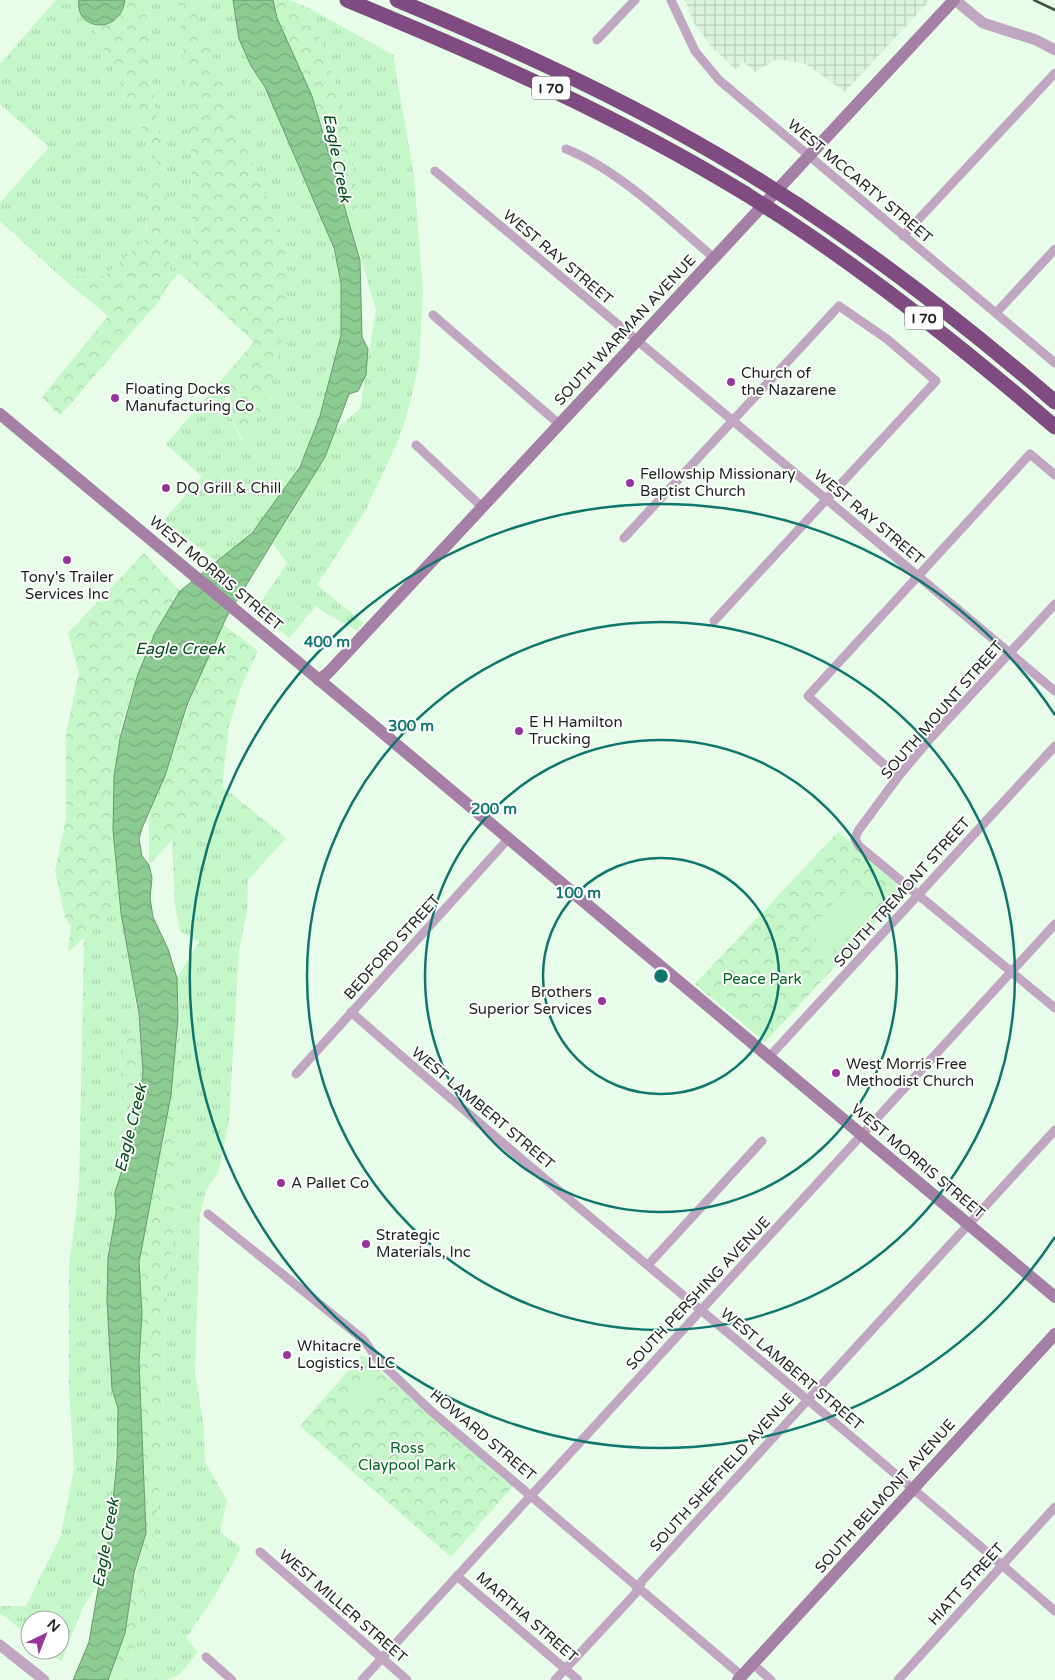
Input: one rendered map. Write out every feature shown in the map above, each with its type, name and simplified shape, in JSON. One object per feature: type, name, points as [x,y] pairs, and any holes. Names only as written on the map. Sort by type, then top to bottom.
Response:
[{"type":"highway","name":"I 70","points":[[347,0],[480,55],[563,94],[665,147],[746,194],[898,298],[978,361],[1055,427]]},
{"type":"highway","name":"I 70","points":[[397,0],[512,49],[585,83],[680,133],[759,180],[910,283],[983,340],[1055,402]]},
{"type":"main road","name":"SOUTH WARMAN AVENUE","points":[[319,680],[328,673],[954,0]]},
{"type":"main road","name":"WEST MORRIS STREET","points":[[0,414],[250,621],[1055,1297]]},
{"type":"main road","name":"SOUTH BELMONT AVENUE","points":[[740,1678],[1055,1334]]},
{"type":"street","points":[[597,40],[635,0]]},
{"type":"street","name":"WEST MCCARTY STREET","points":[[671,0],[692,44],[708,70],[1055,363]]},
{"type":"street","points":[[954,0],[983,22],[1036,40],[1055,50]]},
{"type":"street","points":[[903,236],[1055,73]]},
{"type":"street","points":[[566,149],[582,156],[644,198],[714,258]]},
{"type":"street","name":"WEST RAY STREET","points":[[434,171],[1055,691]]},
{"type":"street","points":[[996,313],[1055,249]]},
{"type":"street","points":[[624,538],[839,306],[886,340],[936,381],[714,621]]},
{"type":"street","points":[[433,315],[559,424]]},
{"type":"street","points":[[416,445],[482,507]]},
{"type":"street","points":[[898,777],[808,696],[1030,454],[1055,475]]},
{"type":"street","name":"SOUTH MOUNT STREET","points":[[918,895],[860,846],[855,839],[858,831],[898,777],[1055,604]]},
{"type":"street","name":"SOUTH TREMONT STREET","points":[[769,1057],[1055,746]]},
{"type":"street","name":"BEDFORD STREET","points":[[296,1074],[509,838]]},
{"type":"street","points":[[918,895],[1055,1008]]},
{"type":"street","name":"SOUTH PERSHING AVENUE","points":[[362,1680],[1055,924]]},
{"type":"street","name":"WEST LAMBERT STREET","points":[[351,1012],[807,1400],[914,1488],[1055,1611]]},
{"type":"street","name":"SOUTH SHEFFIELD AVENUE","points":[[555,1680],[635,1594],[642,1580],[1055,1130]]},
{"type":"street","points":[[648,1265],[762,1141]]},
{"type":"street","name":"HOWARD STREET","points":[[208,1214],[364,1340],[378,1359],[430,1410],[532,1495],[740,1678]]},
{"type":"street","name":"HIATT STREET","points":[[898,1680],[1055,1507]]},
{"type":"street","name":"WEST MILLER STREET","points":[[260,1552],[407,1680]]},
{"type":"street","name":"MARTHA STREET","points":[[457,1576],[578,1680]]},
{"type":"street","points":[[0,1644],[44,1680]]},
{"type":"street","points":[[206,1657],[232,1680]]},
{"type":"street","points":[[753,1664],[771,1680]]},
{"type":"shaded area","points":[[685,0],[930,0],[845,92],[806,64],[777,59],[755,72],[743,61],[736,70],[711,46],[694,23]]},
{"type":"green space","points":[[56,0],[79,0],[80,10],[84,17],[92,24],[157,160],[141,199],[146,217],[147,238],[104,276],[60,276],[0,221],[0,203],[49,147],[0,104],[0,64]]},
{"type":"green space","points":[[124,0],[146,0],[153,91],[164,164],[171,281],[158,302],[60,416],[42,397],[108,316],[60,276],[104,276],[147,238],[147,221],[141,199],[157,160],[92,24],[115,20],[121,13]]},
{"type":"green space","points":[[146,0],[178,0],[190,122],[194,286],[179,273],[171,281],[163,161],[153,91]]},
{"type":"green space","points":[[178,0],[200,0],[194,9],[284,245],[286,295],[284,321],[275,373],[256,420],[243,442],[230,414],[230,370],[254,342],[194,286],[190,122]]},
{"type":"green space","points":[[200,0],[233,0],[238,33],[246,57],[267,90],[312,194],[334,253],[339,273],[343,315],[340,345],[334,371],[306,452],[283,493],[269,511],[236,546],[217,562],[164,520],[202,477],[166,444],[230,370],[230,382],[224,402],[242,442],[248,435],[269,389],[280,349],[285,307],[286,266],[284,245],[194,9]]},
{"type":"green space","points":[[273,0],[289,0],[307,7],[330,66],[349,124],[359,217],[353,232],[335,180],[312,96],[277,19]]},
{"type":"green space","points":[[307,7],[393,55],[414,176],[423,291],[419,364],[407,414],[398,441],[365,511],[317,585],[364,623],[357,631],[316,606],[289,638],[256,610],[287,563],[273,544],[311,481],[336,429],[360,409],[376,310],[353,232],[359,217],[349,124],[330,66]]},
{"type":"green space","points":[[144,553],[180,591],[157,634],[136,681],[121,729],[116,753],[114,809],[120,906],[68,952],[71,926],[65,917],[55,871],[66,818],[66,734],[79,673],[68,633]]},
{"type":"green space","points":[[223,624],[258,651],[241,687],[229,726],[222,786],[149,865],[149,814],[165,776],[198,678]]},
{"type":"green space","points":[[222,786],[286,838],[248,880],[247,911],[239,951],[229,1121],[219,1171],[206,1190],[200,1214],[195,1372],[204,1428],[205,1462],[227,1500],[220,1532],[241,1548],[216,1594],[186,1638],[198,1652],[179,1675],[167,1680],[113,1680],[134,1653],[159,1499],[166,1299],[175,1219],[182,1053],[177,978],[199,942],[180,931],[175,907],[172,840]]},
{"type":"green space","name":"Peace Park","points":[[838,832],[907,889],[765,1042],[695,984]]},
{"type":"green space","points":[[854,885],[877,910],[829,953],[807,929]]},
{"type":"green space","points":[[120,906],[140,1030],[120,1036],[123,1147],[115,1192],[116,1209],[108,1258],[107,1301],[112,1389],[118,1408],[112,1512],[99,1583],[83,1607],[70,1640],[70,1610],[20,1610],[20,1629],[0,1613],[0,1606],[26,1606],[61,1535],[74,1469],[69,1389],[69,1266],[79,1186],[84,938]]},
{"type":"green space","points":[[178,1011],[182,1055],[178,1162],[175,1219],[166,1299],[159,1499],[134,1653],[113,1680],[108,1680],[146,1533],[139,1362],[142,1314],[139,1262],[175,1049]]},
{"type":"green space","points":[[140,1030],[143,1072],[137,1123],[115,1192],[123,1147],[120,1036]]},
{"type":"green space","name":"Ross Claypool Park","points":[[362,1355],[513,1486],[451,1557],[300,1426]]},
{"type":"green space","points":[[367,1376],[383,1390],[361,1415],[346,1402]]},
{"type":"water","points":[[79,0],[125,1],[121,12],[114,20],[98,25],[90,23],[83,17],[79,10]]},
{"type":"water","name":"Eagle Creek","points":[[233,0],[273,0],[277,18],[312,96],[360,260],[362,337],[368,349],[366,375],[358,391],[349,394],[325,457],[226,618],[187,705],[165,776],[139,839],[142,856],[149,865],[152,878],[150,898],[153,917],[168,949],[177,978],[178,1018],[171,1095],[139,1262],[142,1314],[139,1362],[146,1533],[134,1573],[125,1633],[108,1680],[73,1680],[89,1642],[110,1532],[117,1459],[118,1408],[112,1389],[107,1301],[108,1258],[116,1213],[115,1192],[137,1123],[143,1072],[139,1014],[121,913],[113,830],[114,776],[120,738],[138,674],[156,631],[180,591],[252,533],[300,467],[320,416],[341,335],[341,283],[334,248],[265,87],[251,66],[239,39]]},
{"type":"railway","points":[[1034,0],[1055,10]]},
{"type":"place","name":"Church of the Nazarene","points":[[731,382]]},
{"type":"place","name":"Floating Docks Manufacturing Co","points":[[115,398]]},
{"type":"place","name":"Fellowship Missionary Baptist Church","points":[[630,483]]},
{"type":"place","name":"DQ Grill & Chill","points":[[166,488]]},
{"type":"place","name":"Tony's Trailer Services Inc","points":[[67,560]]},
{"type":"place","name":"E H Hamilton Trucking","points":[[519,731]]},
{"type":"place","name":"Brothers Superior Services","points":[[602,1001]]},
{"type":"place","name":"West Morris Free Methodist Church","points":[[836,1073]]},
{"type":"place","name":"A Pallet Co","points":[[281,1183]]},
{"type":"place","name":"Strategic Materials, Inc","points":[[366,1244]]},
{"type":"place","name":"Whitacre Logistics, LLC","points":[[287,1355]]}]
